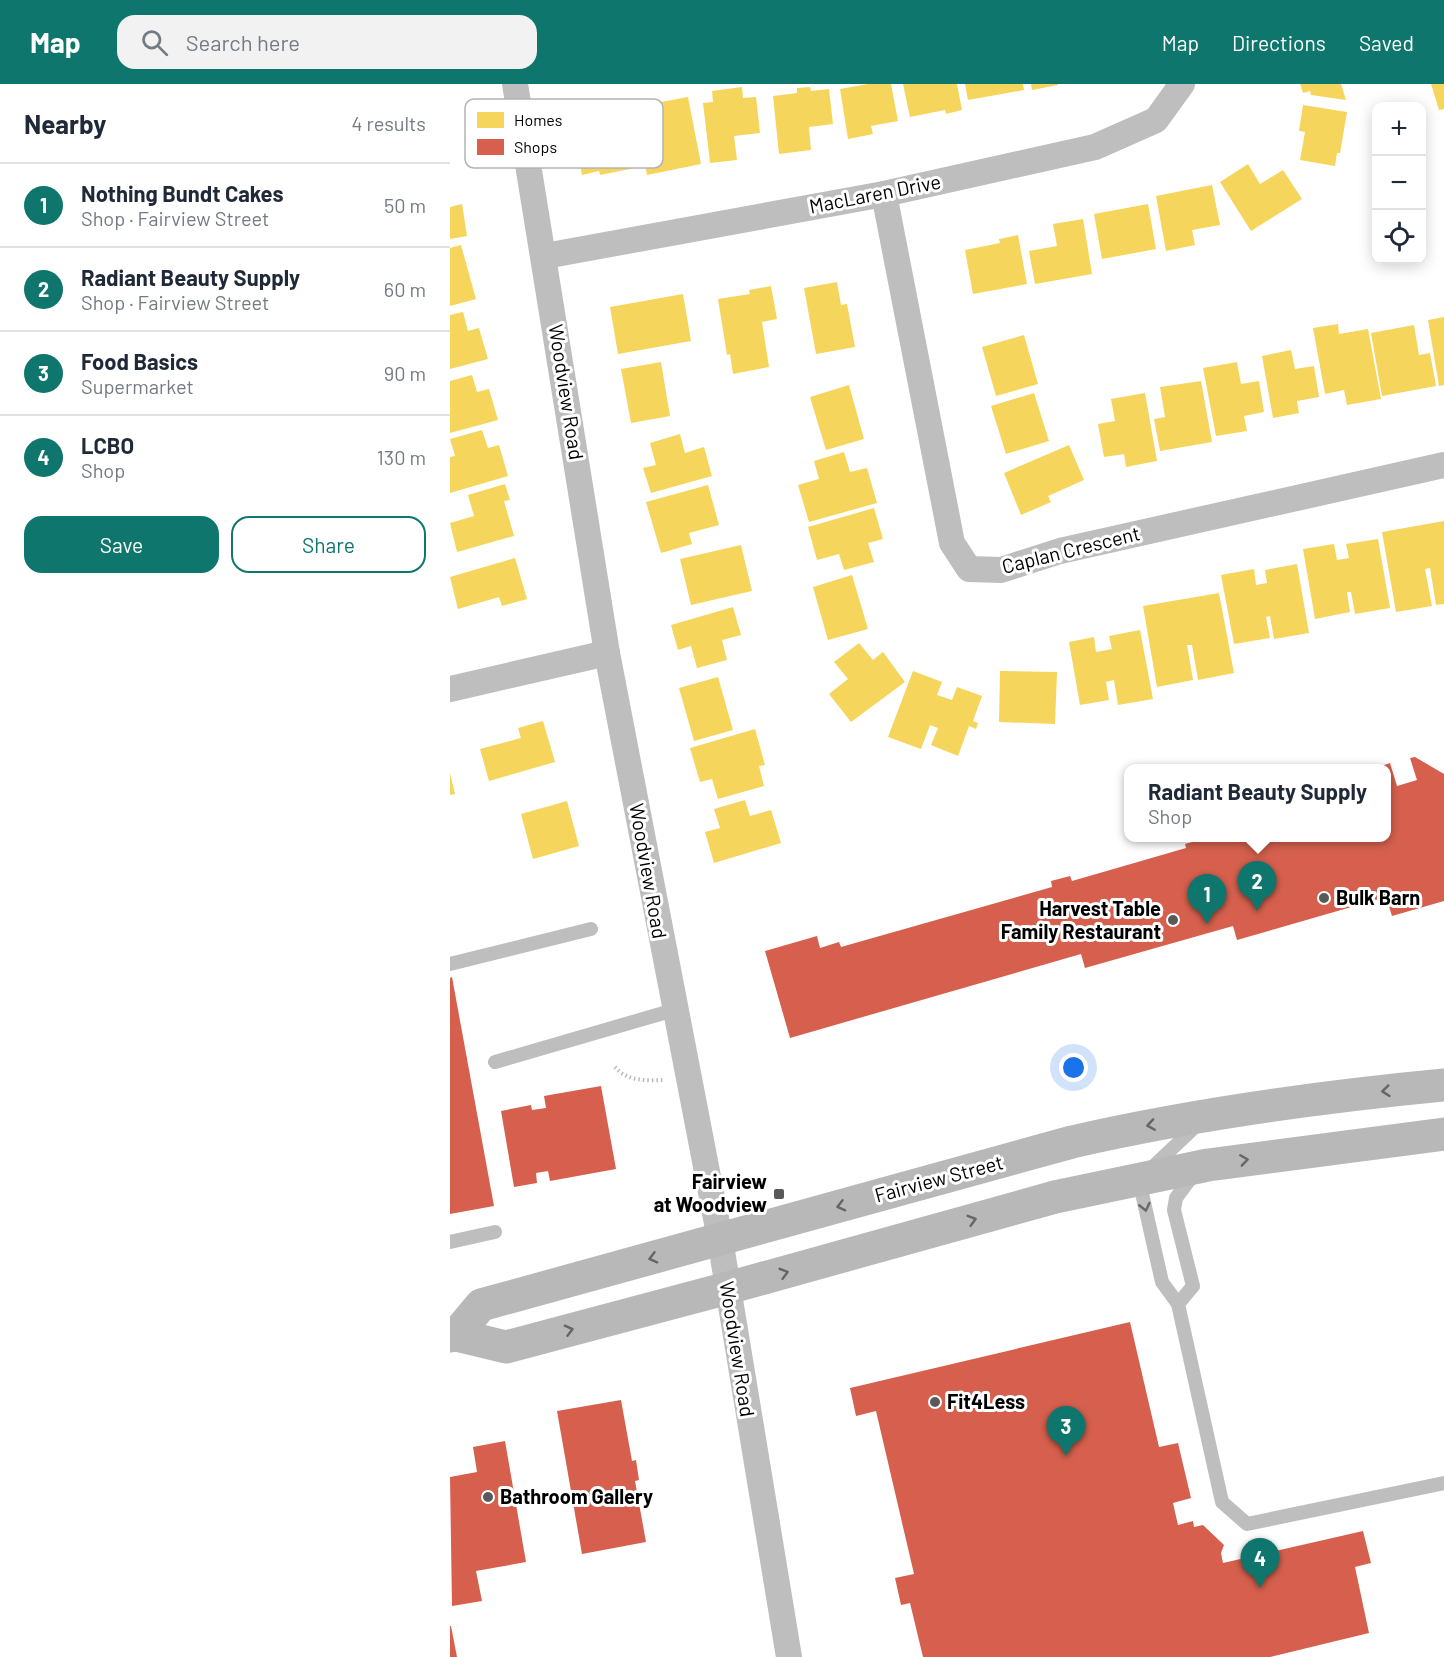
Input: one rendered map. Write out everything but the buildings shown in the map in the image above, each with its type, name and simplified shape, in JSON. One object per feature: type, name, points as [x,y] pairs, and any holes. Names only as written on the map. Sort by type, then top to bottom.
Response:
[{"type":"main road","name":"Fairview Street","points":[[453,1335],[481,1305],[1072,1142],[1136,1127],[1324,1098],[1444,1085]]},
{"type":"main road","name":"Fairview Street","points":[[453,1335],[506,1347],[1055,1197],[1201,1166],[1444,1134]]},
{"type":"street","name":"Woodview Road","points":[[514,84],[517,99]]},
{"type":"street","name":"MacLaren Drive","points":[[544,256],[884,194],[1095,147],[1156,120],[1182,84]]},
{"type":"street","name":"Woodview Road","points":[[529,168],[607,653],[687,1078],[720,1239],[789,1657]]},
{"type":"street","name":"Caplan Crescent","points":[[884,194],[952,543],[969,569],[1001,570],[1060,551],[1444,465]]},
{"type":"street","points":[[450,689],[607,653]]},
{"type":"lane","points":[[450,964],[591,929]]},
{"type":"lane","points":[[495,1062],[674,1010]]},
{"type":"lane","points":[[1207,1116],[1139,1180],[1162,1282],[1179,1304],[1222,1502],[1247,1524],[1444,1483]]},
{"type":"lane","points":[[1179,1304],[1193,1286],[1174,1210],[1182,1187],[1201,1166]]},
{"type":"lane","points":[[450,1242],[495,1232]]},
{"type":"path","points":[[615,1067],[621,1074],[648,1081],[687,1078]]},
{"type":"place","name":"Bulk Barn","points":[[1324,898]]},
{"type":"place","name":"Radiant Beauty Supply","points":[[1257,911]]},
{"type":"place","name":"Harvest Table Family Restaurant","points":[[1173,920]]},
{"type":"place","name":"Nothing Bundt Cakes","points":[[1207,924]]},
{"type":"place","name":"Fairview at Woodview","points":[[779,1194]]},
{"type":"place","name":"Fit4Less","points":[[935,1402]]},
{"type":"place","name":"Food Basics","points":[[1066,1456]]},
{"type":"place","name":"Bathroom Gallery","points":[[488,1497]]},
{"type":"place","name":"LCBO","points":[[1260,1588]]}]
